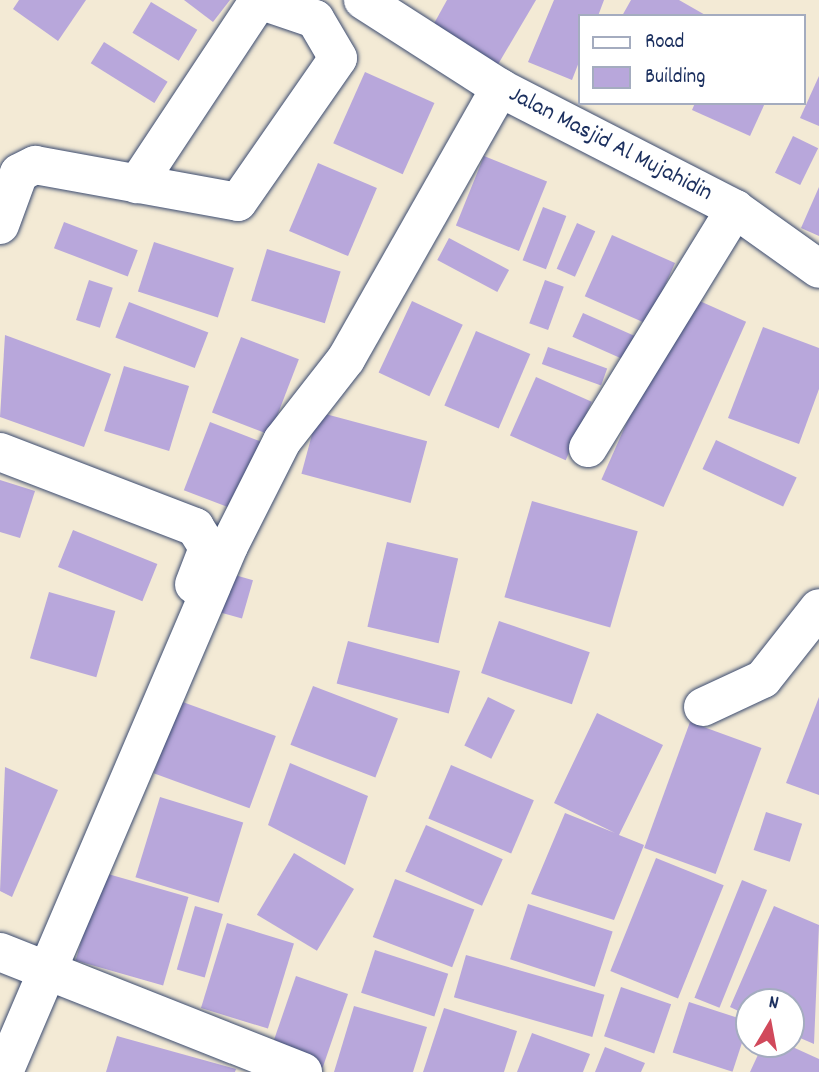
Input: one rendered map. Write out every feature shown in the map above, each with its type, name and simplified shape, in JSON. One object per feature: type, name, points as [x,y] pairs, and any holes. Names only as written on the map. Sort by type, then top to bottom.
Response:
[{"type":"street","points":[[0,225],[19,173],[35,164],[137,184],[239,202],[338,58],[315,19],[259,0],[137,184]]},
{"type":"street","name":"Jalan Masjid Al Mujahidin","points":[[363,0],[402,12],[500,88],[735,209],[819,270]]},
{"type":"street","points":[[26,962],[282,441],[346,359],[500,88]]},
{"type":"street","points":[[588,449],[735,209]]},
{"type":"street","points":[[0,452],[195,527],[208,539],[201,568],[26,962],[4,1072]]},
{"type":"street","points":[[703,707],[763,679],[819,608]]},
{"type":"street","points":[[26,962],[303,1072]]},
{"type":"building","points":[[19,0],[86,0],[58,41],[13,9]]},
{"type":"building","points":[[184,0],[230,0],[213,22]]},
{"type":"building","points":[[447,0],[536,0],[497,66],[431,29]]},
{"type":"building","points":[[554,0],[604,0],[599,14],[578,14],[578,65],[572,80],[528,62]]},
{"type":"building","points":[[631,0],[679,0],[704,14],[623,14]]},
{"type":"building","points":[[151,2],[197,30],[179,61],[132,33]]},
{"type":"building","points":[[104,42],[168,82],[154,103],[91,63]]},
{"type":"building","points":[[365,72],[434,103],[403,174],[333,143]]},
{"type":"building","points":[[819,76],[819,126],[800,118]]},
{"type":"building","points":[[694,105],[764,105],[750,136],[692,110]]},
{"type":"building","points":[[793,136],[818,148],[800,185],[775,173]]},
{"type":"building","points":[[484,156],[547,181],[519,251],[456,226]]},
{"type":"building","points":[[318,163],[377,188],[348,256],[289,231]]},
{"type":"building","points":[[819,187],[819,236],[801,228]]},
{"type":"building","points":[[543,207],[566,216],[546,269],[523,260]]},
{"type":"building","points":[[64,222],[138,250],[128,276],[54,248]]},
{"type":"building","points":[[577,223],[595,231],[575,277],[557,269]]},
{"type":"building","points":[[612,235],[675,263],[648,324],[585,296]]},
{"type":"building","points":[[449,238],[509,270],[497,292],[437,260]]},
{"type":"building","points":[[154,242],[234,268],[218,317],[138,291]]},
{"type":"building","points":[[267,249],[341,272],[325,323],[251,301]]},
{"type":"building","points":[[89,280],[113,288],[100,328],[76,320]]},
{"type":"building","points":[[545,280],[564,287],[548,330],[529,323]]},
{"type":"building","points":[[684,294],[746,322],[664,507],[601,479]]},
{"type":"building","points":[[412,301],[463,325],[429,396],[379,373]]},
{"type":"building","points":[[129,302],[208,332],[195,368],[115,337]]},
{"type":"building","points":[[583,313],[646,341],[635,365],[572,337]]},
{"type":"building","points":[[763,327],[819,348],[819,389],[799,444],[728,418]]},
{"type":"building","points":[[476,331],[530,354],[499,429],[444,406]]},
{"type":"building","points":[[5,335],[111,374],[84,447],[0,417]]},
{"type":"building","points":[[241,337],[299,359],[270,435],[212,413]]},
{"type":"building","points":[[548,347],[607,369],[601,385],[542,364]]},
{"type":"building","points":[[124,366],[189,386],[169,451],[104,431]]},
{"type":"building","points":[[536,377],[592,402],[566,460],[510,435]]},
{"type":"building","points":[[318,412],[427,441],[411,503],[301,474]]},
{"type":"building","points":[[210,422],[267,444],[241,512],[184,490]]},
{"type":"building","points":[[716,440],[797,478],[783,507],[702,469]]},
{"type":"building","points":[[0,480],[35,491],[20,538],[0,532]]},
{"type":"building","points":[[532,501],[638,531],[610,627],[504,597]]},
{"type":"building","points":[[73,530],[157,564],[142,601],[58,567]]},
{"type":"building","points":[[387,542],[458,558],[439,643],[367,627]]},
{"type":"building","points":[[228,573],[253,580],[242,619],[217,611]]},
{"type":"building","points":[[49,592],[115,611],[96,677],[30,658]]},
{"type":"building","points":[[499,621],[590,652],[572,704],[481,673]]},
{"type":"building","points":[[348,641],[460,671],[449,714],[337,684]]},
{"type":"building","points":[[313,686],[398,719],[375,777],[290,745]]},
{"type":"building","points":[[488,697],[515,710],[491,759],[464,746]]},
{"type":"building","points":[[819,697],[819,795],[786,783]]},
{"type":"building","points":[[180,701],[276,736],[250,808],[154,773]]},
{"type":"building","points":[[597,713],[663,745],[619,835],[644,845],[614,920],[531,894],[565,813],[615,833],[554,803]]},
{"type":"building","points":[[690,722],[761,748],[716,874],[644,848]]},
{"type":"building","points":[[290,763],[368,796],[345,865],[268,825]]},
{"type":"building","points":[[451,765],[534,800],[511,854],[428,818]]},
{"type":"building","points":[[5,767],[58,790],[12,897],[0,891]]},
{"type":"building","points":[[160,797],[243,822],[219,903],[135,877]]},
{"type":"building","points":[[766,812],[802,824],[790,862],[754,850]]},
{"type":"building","points":[[426,825],[503,859],[482,906],[405,872]]},
{"type":"building","points":[[294,853],[354,889],[317,951],[257,915]]},
{"type":"building","points":[[656,858],[724,885],[678,998],[610,971]]},
{"type":"building","points":[[101,872],[188,897],[163,986],[76,960]]},
{"type":"building","points":[[395,879],[474,909],[452,967],[373,937]]},
{"type":"building","points":[[742,880],[767,890],[719,1008],[694,998]]},
{"type":"building","points":[[528,904],[613,932],[595,987],[510,959]]},
{"type":"building","points":[[195,906],[223,914],[205,977],[177,969]]},
{"type":"building","points":[[774,906],[819,925],[814,1044],[805,1040],[805,988],[738,988]]},
{"type":"building","points":[[227,923],[294,943],[268,1029],[201,1008]]},
{"type":"building","points":[[375,950],[448,974],[434,1017],[361,993]]},
{"type":"building","points":[[466,955],[604,995],[592,1037],[454,997]]},
{"type":"building","points":[[296,976],[348,994],[323,1068],[271,1050]]},
{"type":"building","points":[[621,987],[671,1004],[654,1053],[604,1036]]},
{"type":"building","points":[[735,996],[735,1009],[730,1007]]},
{"type":"building","points":[[689,1002],[735,1017],[737,1058],[733,1072],[673,1052]]},
{"type":"building","points":[[354,1006],[427,1027],[413,1072],[334,1072]]},
{"type":"building","points":[[444,1008],[517,1031],[504,1072],[423,1072]]},
{"type":"building","points":[[532,1033],[590,1054],[583,1072],[517,1072]]},
{"type":"building","points":[[117,1036],[236,1069],[235,1072],[106,1072]]},
{"type":"building","points":[[605,1047],[645,1063],[641,1072],[595,1072]]},
{"type":"building","points":[[805,1053],[819,1059],[819,1072],[750,1072],[756,1058],[805,1058]]}]
